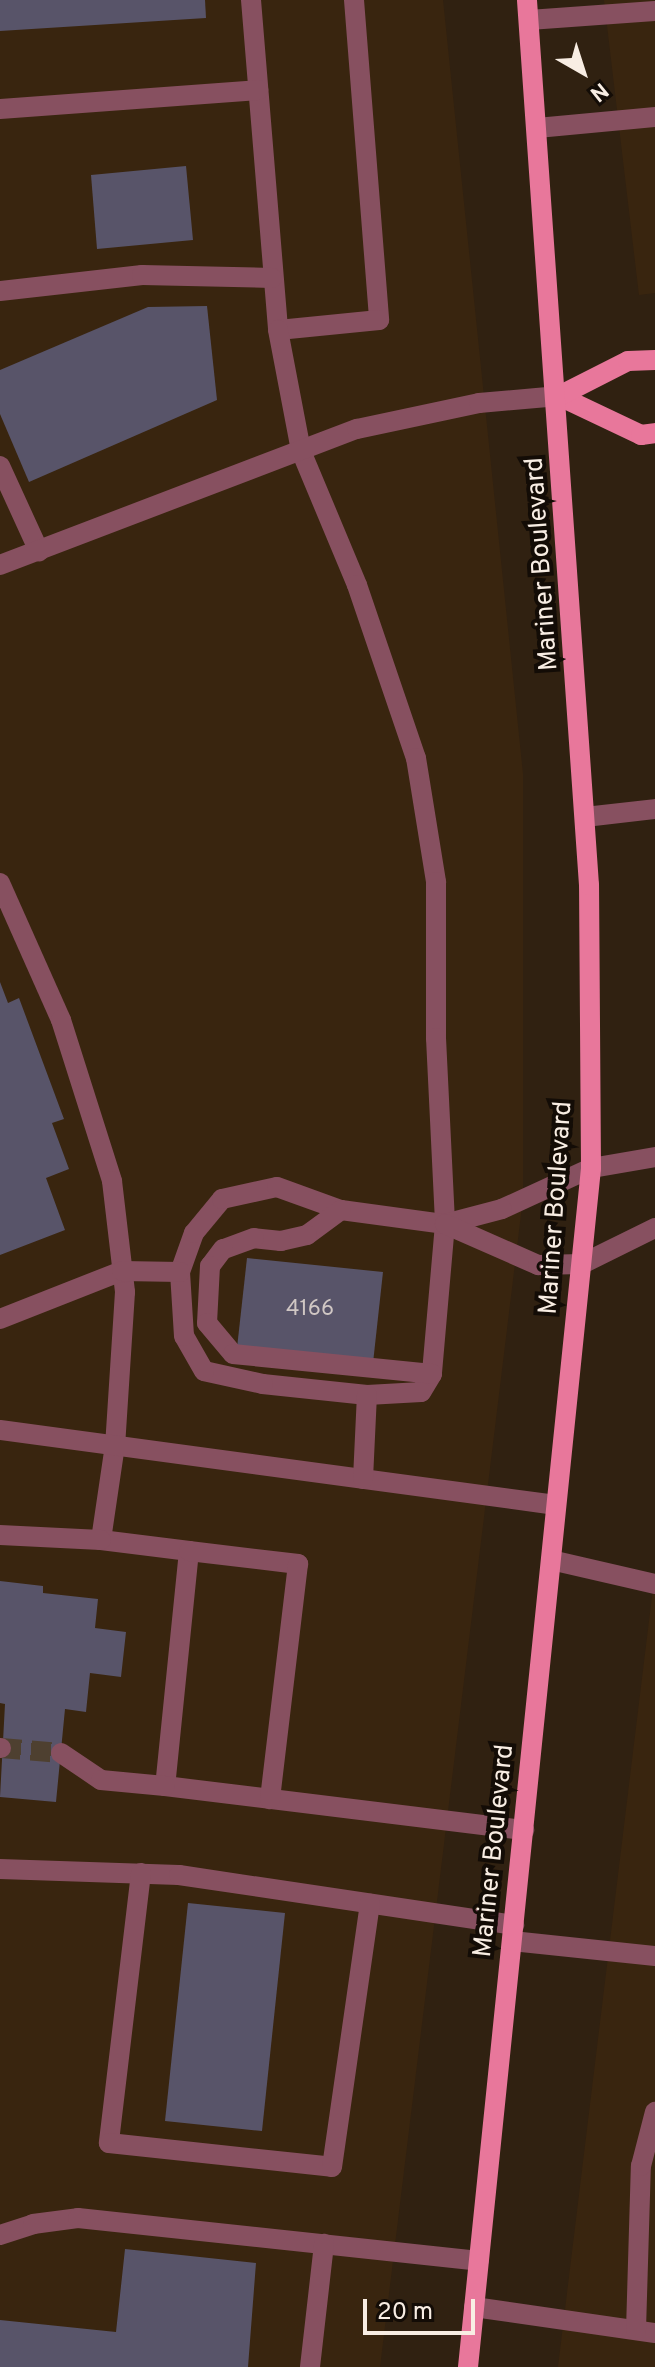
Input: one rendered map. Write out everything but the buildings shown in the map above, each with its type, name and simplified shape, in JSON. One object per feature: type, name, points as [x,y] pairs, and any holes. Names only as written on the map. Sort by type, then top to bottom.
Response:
[{"type":"main road","name":"Mariner Boulevard","points":[[468,2367],[591,1168],[585,817],[559,396],[528,10]]},
{"type":"main road","points":[[559,396],[628,361],[655,360]]},
{"type":"main road","points":[[559,396],[641,435],[655,433]]},
{"type":"street","points":[[251,0],[272,278],[278,330],[301,451],[357,585],[416,758],[436,882],[436,1038],[445,1224],[432,1374],[421,1392],[367,1395],[263,1384],[204,1371],[184,1336],[180,1272],[194,1233],[222,1199],[277,1187],[341,1210],[445,1224],[538,1265],[582,1264],[655,1228]]},
{"type":"street","points":[[278,330],[379,320],[354,0]]},
{"type":"street","points":[[528,10],[655,11]]},
{"type":"street","points":[[0,109],[258,90]]},
{"type":"street","points":[[537,128],[655,117]]},
{"type":"street","points":[[0,291],[142,275],[272,278]]},
{"type":"street","points":[[0,565],[357,429],[479,403],[559,396]]},
{"type":"street","points":[[0,466],[39,551]]},
{"type":"street","points":[[585,817],[655,809]]},
{"type":"street","points":[[0,883],[61,1020],[112,1181],[122,1271],[115,1445],[101,1540]]},
{"type":"street","points":[[445,1224],[502,1209],[591,1168],[655,1157]]},
{"type":"street","points":[[341,1210],[307,1235],[281,1241],[254,1238],[223,1249],[210,1266],[207,1323],[218,1343],[233,1354],[432,1374]]},
{"type":"street","points":[[0,1319],[122,1271],[180,1272]]},
{"type":"street","points":[[363,1479],[367,1395]]},
{"type":"street","points":[[0,1430],[556,1505]]},
{"type":"street","points":[[0,1535],[101,1540],[298,1564],[270,1799]]},
{"type":"street","points":[[165,1786],[189,1551]]},
{"type":"street","points":[[551,1560],[655,1584]]},
{"type":"street","points":[[61,1753],[101,1780],[524,1830]]},
{"type":"street","points":[[0,1869],[141,1873],[370,1904],[513,1933],[655,1956]]},
{"type":"street","points":[[141,1873],[109,2143],[332,2167],[370,1904]]},
{"type":"street","points":[[474,2307],[645,2332],[641,2166],[655,2112]]},
{"type":"street","points":[[0,2235],[33,2224],[78,2218],[479,2261]]},
{"type":"street","points":[[310,2367],[324,2244]]},
{"type":"shaded area","points":[[0,0],[443,0],[523,774],[523,1198],[380,2367],[0,2367]]},
{"type":"shaded area","points":[[604,0],[655,0],[655,293],[639,295]]},
{"type":"shaded area","points":[[655,1572],[655,2367],[558,2367]]},
{"type":"tunnel","points":[[1,1748],[61,1753]]}]
